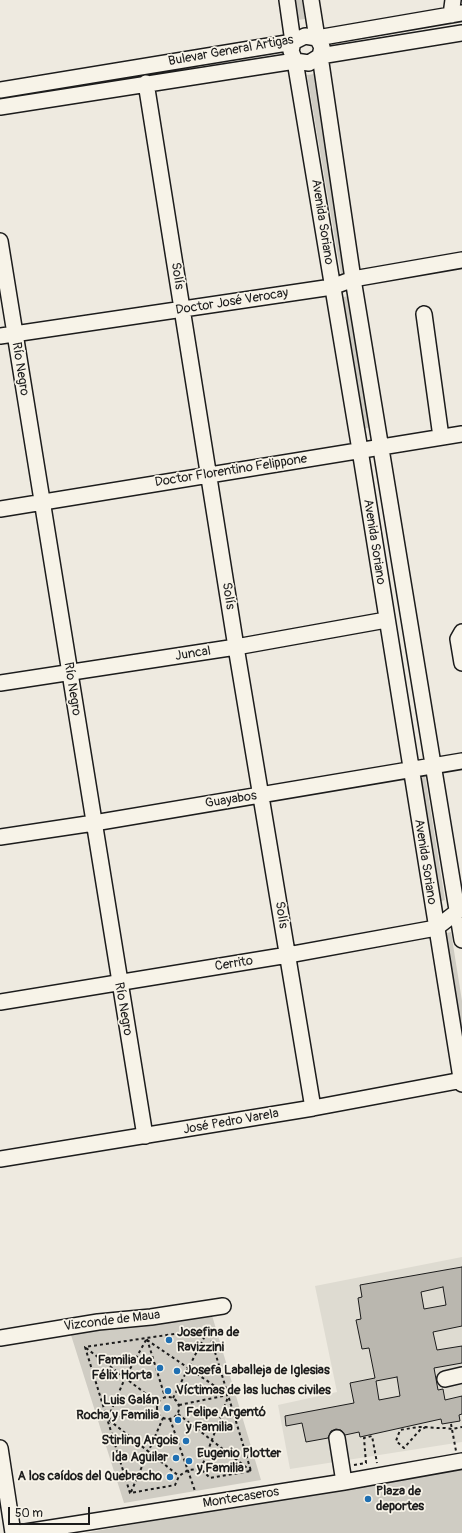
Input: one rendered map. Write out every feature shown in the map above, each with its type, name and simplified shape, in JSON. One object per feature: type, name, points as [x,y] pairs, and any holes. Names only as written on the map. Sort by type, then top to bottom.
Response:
[{"type":"street","name":"Avenida Soriano","points":[[287,0],[293,42],[291,51],[296,61],[462,1082]]},
{"type":"street","name":"Avenida Soriano","points":[[311,0],[317,38],[322,47],[320,56],[353,279],[382,447],[433,766],[460,911],[462,940]]},
{"type":"street","name":"Bulevar General Artigas","points":[[0,90],[293,42],[305,36],[317,38],[455,9]]},
{"type":"street","name":"Bulevar General Artigas","points":[[0,107],[146,83],[296,61],[309,63],[320,56],[462,33]]},
{"type":"street","name":"Solís","points":[[146,83],[210,475],[236,647],[262,795],[313,1108]]},
{"type":"street","name":"Río Negro","points":[[0,241],[7,335],[42,502],[145,1136]]},
{"type":"street","name":"Doctor José Verocay","points":[[7,335],[332,287],[353,279],[462,260]]},
{"type":"street","points":[[424,314],[441,437]]},
{"type":"street","name":"Doctor Florentino Felippone","points":[[0,508],[462,434]]},
{"type":"street","name":"Juncal","points":[[0,683],[236,647],[386,620]]},
{"type":"street","points":[[462,632],[458,639],[462,663]]},
{"type":"street","name":"Guayabos","points":[[0,837],[94,823],[462,761]]},
{"type":"street","name":"Cerrito","points":[[0,1002],[288,956],[436,928],[460,911]]},
{"type":"street","name":"José Pedro Varela","points":[[0,1159],[462,1082]]},
{"type":"street","name":"Vizconde de Maua","points":[[0,1338],[98,1322],[151,1317],[223,1306]]},
{"type":"street","points":[[445,1379],[462,1375]]},
{"type":"street","points":[[337,1438],[344,1482]]},
{"type":"street","points":[[0,1448],[13,1533]]},
{"type":"street","name":"Montecaseros","points":[[19,1533],[344,1482],[460,1461]]},
{"type":"path","points":[[85,1347],[208,1330]]},
{"type":"path","points":[[173,1398],[208,1330]]},
{"type":"path","points":[[208,1330],[251,1471]]},
{"type":"path","points":[[146,1339],[228,1395]]},
{"type":"path","points":[[108,1419],[125,1378],[146,1339]]},
{"type":"path","points":[[146,1339],[165,1397]]},
{"type":"path","points":[[85,1347],[158,1403]]},
{"type":"path","points":[[85,1347],[130,1493]]},
{"type":"path","points":[[179,1405],[228,1395]]},
{"type":"path","points":[[201,1469],[228,1395]]},
{"type":"path","points":[[165,1397],[173,1398],[179,1405],[178,1414],[170,1419],[163,1418],[157,1411],[158,1403],[165,1397]]},
{"type":"path","points":[[108,1419],[157,1411]]},
{"type":"path","points":[[178,1414],[212,1439],[251,1471]]},
{"type":"path","points":[[130,1493],[163,1418]]},
{"type":"path","points":[[108,1419],[147,1452],[179,1476]]},
{"type":"path","points":[[170,1419],[195,1491]]},
{"type":"path","points":[[451,1424],[460,1461]]},
{"type":"path","points":[[426,1427],[420,1430],[404,1448],[396,1441],[400,1430],[426,1427],[452,1429],[462,1427]]},
{"type":"path","points":[[341,1467],[366,1463],[364,1438],[372,1436],[380,1476]]},
{"type":"path","points":[[130,1493],[175,1485],[179,1476],[188,1470],[201,1469],[210,1478],[251,1471]]},
{"type":"shaded area","points":[[295,0],[302,0],[305,19],[298,20]]},
{"type":"shaded area","points":[[314,74],[348,272],[341,274],[307,75]]},
{"type":"shaded area","points":[[348,296],[370,427],[363,429],[340,298]]},
{"type":"shaded area","points":[[425,775],[445,900],[437,902],[418,776]]},
{"type":"shaded area","points":[[451,932],[462,1001],[462,1051],[443,934]]},
{"type":"shaded area","points":[[462,1257],[462,1442],[290,1469],[278,1405],[337,1392],[315,1286]]},
{"type":"shaded area","points":[[211,1312],[261,1480],[124,1503],[71,1335]]},
{"type":"shaded area","name":"Plaza de deportes","points":[[462,1465],[462,1533],[85,1533]]},
{"type":"building","points":[[462,1267],[462,1326],[433,1332],[437,1350],[462,1346],[462,1363],[434,1368],[438,1390],[443,1389],[445,1400],[462,1396],[462,1414],[459,1415],[460,1421],[442,1424],[441,1419],[360,1437],[359,1432],[345,1435],[341,1430],[336,1429],[331,1431],[328,1438],[306,1442],[302,1423],[286,1426],[285,1416],[354,1403],[350,1383],[375,1378],[369,1348],[362,1349],[356,1320],[361,1319],[358,1298],[362,1297],[360,1285]],"holes":[[[443,1287],[446,1305],[424,1309],[421,1292]],[[397,1377],[400,1396],[379,1400],[376,1381]]]},
{"type":"place","name":"Josefina de Ravizzini","points":[[169,1340]]},
{"type":"place","name":"Familia de Félix Horta","points":[[160,1368]]},
{"type":"place","name":"Josefa Laballeja de Iglesias","points":[[177,1371]]},
{"type":"place","name":"Víctimas de las luchas civiles","points":[[168,1391]]},
{"type":"place","name":"Luis Galán Rocha y Familia","points":[[167,1408]]},
{"type":"place","name":"Felipe Argentó y Familia","points":[[178,1420]]},
{"type":"place","name":"Stirling Argois","points":[[186,1441]]},
{"type":"place","name":"Ida Aguilar","points":[[176,1458]]},
{"type":"place","name":"Eugenio Plotter y Familia","points":[[189,1461]]},
{"type":"place","name":"A los caídos del Quebracho","points":[[170,1477]]},
{"type":"place","name":"Plaza de deportes","points":[[368,1499]]}]
